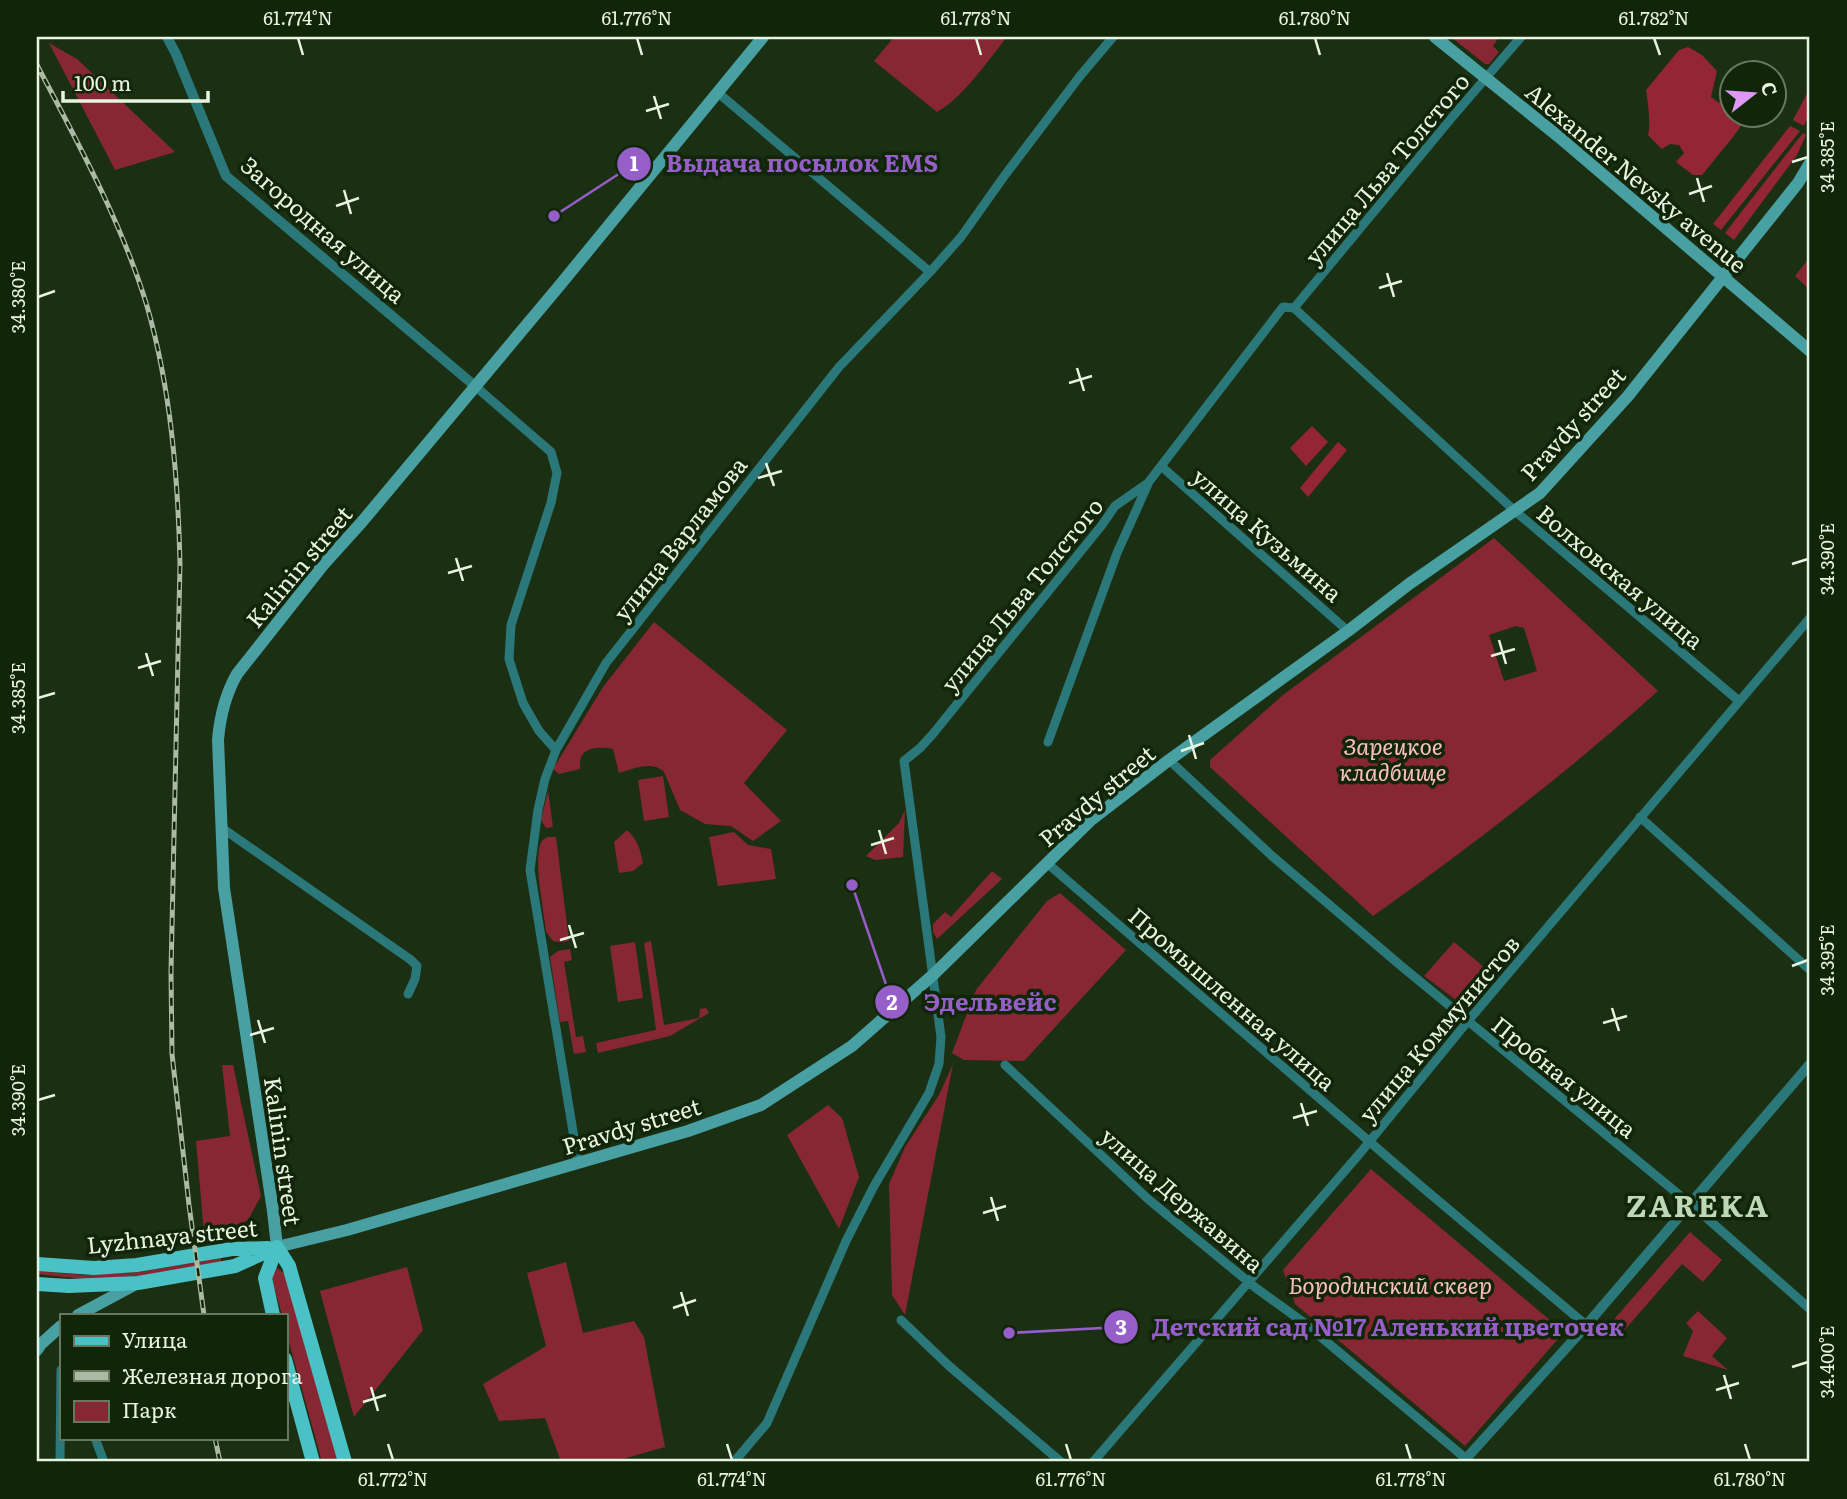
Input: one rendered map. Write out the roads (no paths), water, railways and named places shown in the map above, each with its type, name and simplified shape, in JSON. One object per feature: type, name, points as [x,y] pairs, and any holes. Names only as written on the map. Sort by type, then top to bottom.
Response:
[{"type":"main road","name":"Kalinin street","points":[[276,1247],[273,1211],[224,888],[218,740],[220,720],[229,689],[237,674],[323,565],[475,386],[762,37]]},
{"type":"main road","name":"Alexander Nevsky avenue","points":[[1436,37],[1810,351]]},
{"type":"main road","name":"Pravdy street","points":[[276,1247],[346,1230],[688,1131],[761,1105],[852,1045],[934,974],[1091,820],[1409,584],[1540,493],[1628,396],[1798,183],[1810,163]]},
{"type":"main road","name":"Lyzhnaya street","points":[[37,1264],[115,1267],[142,1265],[232,1249],[276,1247]]},
{"type":"main road","name":"Lyzhnaya street","points":[[37,1284],[69,1286],[138,1283],[235,1266],[276,1247]]},
{"type":"main road","points":[[273,1314],[265,1278],[276,1247]]},
{"type":"main road","points":[[276,1247],[289,1266],[345,1462]]},
{"type":"main road","points":[[80,1314],[138,1283]]},
{"type":"main road","points":[[37,1350],[60,1327]]},
{"type":"main road","points":[[287,1366],[313,1462]]},
{"type":"street","name":"Загородная улица","points":[[167,37],[226,176],[475,386]]},
{"type":"street","name":"улица Варламова","points":[[578,1162],[530,870],[538,810],[545,779],[556,750],[606,663],[839,367],[961,237],[1080,76],[1113,37]]},
{"type":"street","name":"улица Льва Толстого","points":[[734,1462],[767,1423],[846,1241],[874,1186],[929,1093],[939,1065],[941,1037],[934,974],[904,761],[932,735],[1115,506],[1148,482],[1283,307],[1294,308],[1521,37]]},
{"type":"street","points":[[717,92],[930,272]]},
{"type":"street","name":"Волховская улица","points":[[1294,308],[1515,511],[1739,701]]},
{"type":"street","points":[[475,386],[551,452],[557,473],[551,503],[511,625],[509,659],[523,703],[556,750]]},
{"type":"street","name":"улица Кузьмина","points":[[1161,466],[1348,631]]},
{"type":"street","points":[[1048,742],[1117,553],[1148,482]]},
{"type":"street","name":"улица Коммунистов","points":[[1093,1462],[1369,1141],[1810,618]]},
{"type":"street","name":"Пробная улица","points":[[1169,760],[1272,856],[1690,1204],[1810,1309]]},
{"type":"street","points":[[1640,817],[1810,970]]},
{"type":"street","points":[[222,828],[411,960],[417,966],[417,972],[408,994]]},
{"type":"street","name":"Промышленная улица","points":[[1047,863],[1586,1325]]},
{"type":"street","points":[[1467,1461],[1810,1064]]},
{"type":"street","name":"улица Державина","points":[[1005,1065],[1143,1195],[1248,1282],[1304,1322],[1467,1461]]},
{"type":"street","points":[[901,1320],[947,1364],[1061,1462]]},
{"type":"street","points":[[60,1440],[60,1462]]},
{"type":"street","points":[[97,1440],[104,1462]]},
{"type":"railway","points":[[37,65],[98,183],[137,275],[155,338],[167,402],[175,467],[180,564],[171,972],[172,1054],[204,1314]]},
{"type":"railway","points":[[215,1440],[220,1462]]},
{"type":"place","name":"Выдача посылок EMS","points":[[554,216]]},
{"type":"place","name":"Эдельвейс","points":[[852,885]]},
{"type":"place","name":"Детский сад №17 Аленький цветочек","points":[[1009,1333]]},
{"type":"district","name":"ZAREKA","points":[[1698,1204]]},
{"type":"park label","name":"Зарецкое кладбище","points":[[1393,758]]},
{"type":"park label","name":"Бородинский сквер","points":[[1390,1284]]}]
